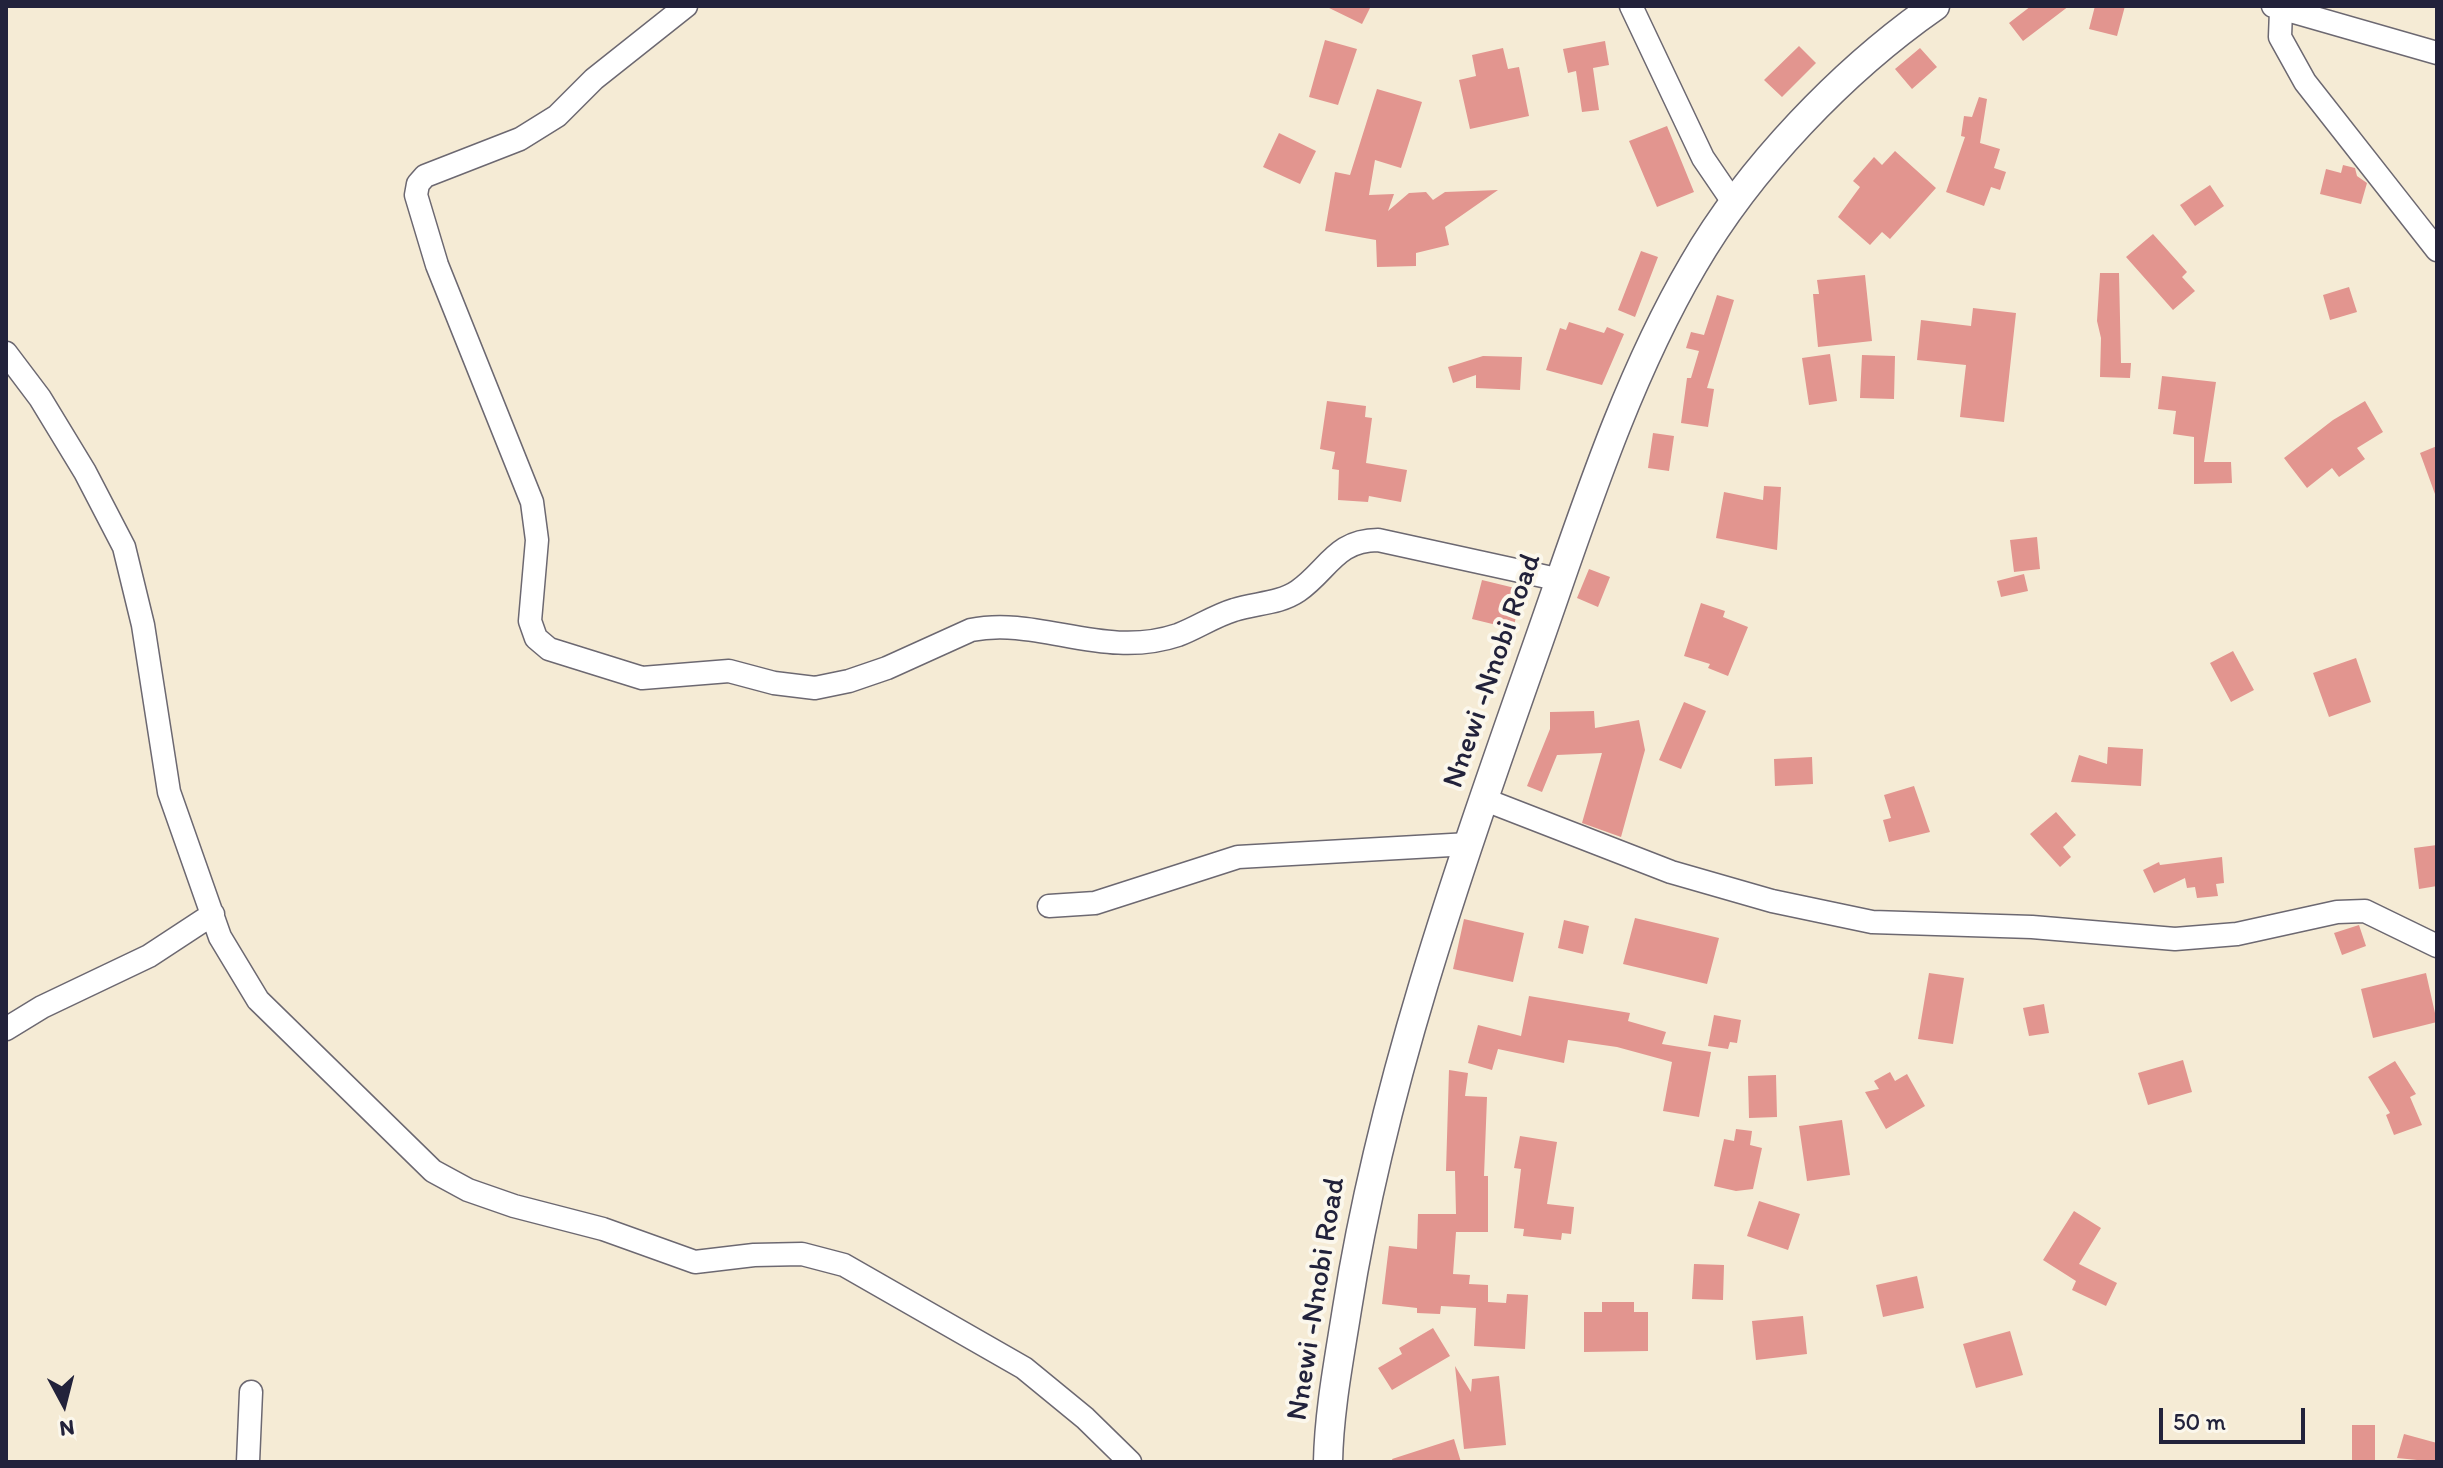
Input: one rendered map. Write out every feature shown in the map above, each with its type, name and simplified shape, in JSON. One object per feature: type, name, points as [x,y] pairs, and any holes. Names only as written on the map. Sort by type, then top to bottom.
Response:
[{"type":"main road","name":"Nnewi -Nnobi Road","points":[[1328,1462],[1329,1427],[1368,1190],[1399,1064],[1483,799],[1642,365],[1692,266],[1733,202],[1822,103],[1899,31],[1935,6]]},
{"type":"street","points":[[686,6],[594,79],[557,116],[520,139],[425,176],[418,184],[416,195],[437,265],[521,467],[532,502],[537,540],[530,621],[536,638],[549,649],[642,678],[729,671],[774,683],[815,688],[849,681],[971,630],[991,626],[1068,639],[1133,643],[1180,634],[1236,609],[1278,601],[1298,592],[1337,554],[1359,540],[1378,540],[1561,580]]},
{"type":"street","points":[[1631,6],[1703,158],[1733,202]]},
{"type":"street","points":[[2437,53],[2277,8],[2280,37],[2305,82],[2437,250]]},
{"type":"street","points":[[6,353],[55,422],[124,547],[143,625],[169,792],[220,937],[258,1000],[433,1171],[468,1190],[514,1206],[603,1229],[695,1262],[754,1255],[802,1254],[844,1265],[1024,1368],[1085,1418],[1130,1462]]},
{"type":"street","points":[[1483,799],[1671,872],[1772,901],[1872,922],[2032,927],[2175,939],[2237,934],[2337,912],[2365,911],[2437,946]]},
{"type":"street","points":[[1049,906],[1095,903],[1238,857],[1469,844]]},
{"type":"street","points":[[6,1029],[42,1007],[149,956],[213,914]]},
{"type":"street","points":[[248,1462],[251,1392]]},
{"type":"building","points":[[1325,6],[1371,6],[1362,24]]},
{"type":"building","points":[[2031,6],[2069,6],[2023,41],[2009,23]]},
{"type":"building","points":[[2095,6],[2125,6],[2117,36],[2089,29]]},
{"type":"building","points":[[1325,40],[1357,49],[1338,105],[1309,97]]},
{"type":"building","points":[[1605,41],[1609,65],[1593,68],[1599,110],[1582,112],[1576,71],[1568,73],[1563,49]]},
{"type":"building","points":[[1799,46],[1816,63],[1782,97],[1764,80]]},
{"type":"building","points":[[1503,48],[1508,69],[1519,67],[1529,116],[1470,129],[1459,80],[1476,76],[1472,55]]},
{"type":"building","points":[[1920,48],[1937,67],[1912,89],[1895,69]]},
{"type":"building","points":[[1377,89],[1422,102],[1401,168],[1375,160],[1369,195],[1394,194],[1388,211],[1409,193],[1426,192],[1433,200],[1445,192],[1498,190],[1445,227],[1449,245],[1416,253],[1416,266],[1377,267],[1376,240],[1325,231],[1335,172],[1350,175]]},
{"type":"building","points":[[1979,97],[1987,99],[1980,143],[2000,149],[1994,168],[2006,172],[2000,190],[1991,187],[1984,206],[1946,192],[1965,137],[1961,136],[1964,116],[1972,117]]},
{"type":"building","points":[[1667,126],[1694,192],[1657,207],[1629,141]]},
{"type":"building","points":[[1279,133],[1316,151],[1300,184],[1263,167]]},
{"type":"building","points":[[1895,151],[1936,188],[1890,239],[1882,232],[1870,245],[1838,217],[1860,187],[1853,181],[1874,157],[1882,165]]},
{"type":"building","points":[[2343,165],[2355,168],[2357,176],[2367,183],[2361,204],[2320,194],[2326,169],[2341,173]]},
{"type":"building","points":[[2210,185],[2224,206],[2195,226],[2180,205]]},
{"type":"building","points":[[2153,234],[2187,272],[2182,277],[2195,291],[2173,310],[2126,257]]},
{"type":"building","points":[[1641,251],[1658,257],[1635,317],[1618,310]]},
{"type":"building","points":[[2100,273],[2119,273],[2121,363],[2131,363],[2130,378],[2100,377],[2101,338],[2097,321]]},
{"type":"building","points":[[1865,275],[1872,341],[1818,347],[1813,294],[1819,294],[1817,280]]},
{"type":"building","points":[[2349,287],[2357,312],[2330,320],[2323,295]]},
{"type":"building","points":[[1717,295],[1734,300],[1707,388],[1714,389],[1708,427],[1681,423],[1687,378],[1691,378],[1699,351],[1686,348],[1691,332],[1704,335]]},
{"type":"building","points":[[1973,308],[2016,313],[2004,422],[1960,417],[1966,365],[1917,360],[1921,320],[1971,326]]},
{"type":"building","points":[[1569,322],[1604,333],[1607,327],[1624,334],[1602,385],[1546,370],[1560,328],[1566,330]]},
{"type":"building","points":[[1830,354],[1837,401],[1809,405],[1802,358]]},
{"type":"building","points":[[1862,355],[1895,356],[1894,399],[1860,398]]},
{"type":"building","points":[[1483,356],[1522,357],[1520,390],[1476,388],[1476,375],[1453,383],[1448,367]]},
{"type":"building","points":[[2162,376],[2216,382],[2204,462],[2231,462],[2232,483],[2194,484],[2194,437],[2173,434],[2176,411],[2158,409]]},
{"type":"building","points":[[1327,401],[1366,406],[1365,417],[1372,418],[1366,463],[1407,470],[1401,502],[1369,496],[1368,502],[1338,500],[1339,470],[1332,469],[1335,452],[1320,449]]},
{"type":"building","points":[[2365,401],[2383,432],[2357,448],[2365,459],[2339,477],[2332,468],[2307,488],[2284,458],[2333,420]]},
{"type":"building","points":[[1653,433],[1674,436],[1669,471],[1648,468]]},
{"type":"building","points":[[2437,446],[2437,494],[2435,494],[2420,453]]},
{"type":"building","points":[[1764,486],[1781,487],[1777,550],[1716,538],[1724,492],[1763,500]]},
{"type":"building","points":[[2037,537],[2040,569],[2014,572],[2010,540]]},
{"type":"building","points":[[1589,569],[1610,577],[1598,607],[1577,598]]},
{"type":"building","points":[[2024,574],[2028,591],[2001,597],[1997,581]]},
{"type":"building","points":[[1482,580],[1523,590],[1513,629],[1472,619]]},
{"type":"building","points":[[1701,603],[1725,611],[1723,617],[1748,627],[1728,676],[1708,668],[1710,664],[1684,656]]},
{"type":"building","points":[[2233,651],[2254,690],[2231,702],[2210,663]]},
{"type":"building","points":[[2356,658],[2371,702],[2329,717],[2313,673]]},
{"type":"building","points":[[1684,702],[1706,711],[1681,769],[1659,760]]},
{"type":"building","points":[[1594,711],[1595,728],[1639,720],[1645,750],[1621,837],[1582,823],[1602,753],[1557,755],[1542,792],[1527,786],[1550,729],[1550,712]]},
{"type":"building","points":[[2108,747],[2143,749],[2141,786],[2071,782],[2079,755],[2107,764]]},
{"type":"building","points":[[1812,757],[1813,784],[1775,786],[1774,759]]},
{"type":"building","points":[[1914,786],[1930,832],[1889,842],[1883,820],[1891,818],[1884,795]]},
{"type":"building","points":[[2056,812],[2076,835],[2063,847],[2071,857],[2060,867],[2030,834]]},
{"type":"building","points":[[2437,845],[2437,886],[2419,889],[2414,848]]},
{"type":"building","points":[[2222,857],[2224,883],[2216,884],[2218,896],[2197,898],[2195,887],[2187,888],[2185,878],[2154,893],[2143,870],[2159,862],[2160,865]]},
{"type":"building","points":[[1635,918],[1719,938],[1707,984],[1623,964]]},
{"type":"building","points":[[1464,919],[1524,933],[1513,982],[1453,969]]},
{"type":"building","points":[[1564,920],[1589,926],[1583,954],[1558,948]]},
{"type":"building","points":[[2359,925],[2366,946],[2342,955],[2334,933]]},
{"type":"building","points":[[1929,973],[1964,978],[1953,1044],[1918,1039]]},
{"type":"building","points":[[2426,973],[2437,1022],[2373,1038],[2361,989]]},
{"type":"building","points":[[1529,996],[1630,1013],[1628,1021],[1666,1032],[1662,1044],[1711,1052],[1699,1117],[1663,1111],[1672,1062],[1617,1047],[1568,1040],[1564,1063],[1498,1049],[1492,1070],[1468,1063],[1478,1025],[1521,1036]]},
{"type":"building","points":[[2044,1004],[2049,1033],[2029,1036],[2023,1008]]},
{"type":"building","points":[[1714,1015],[1741,1020],[1737,1043],[1730,1042],[1728,1049],[1708,1046]]},
{"type":"building","points":[[2183,1060],[2192,1092],[2148,1105],[2138,1073]]},
{"type":"building","points":[[2395,1061],[2416,1094],[2410,1097],[2422,1125],[2394,1135],[2386,1115],[2390,1113],[2368,1077]]},
{"type":"building","points":[[1449,1070],[1468,1073],[1465,1096],[1487,1097],[1484,1176],[1488,1176],[1488,1232],[1456,1232],[1453,1274],[1470,1275],[1469,1284],[1488,1285],[1488,1302],[1506,1303],[1507,1294],[1528,1295],[1525,1349],[1474,1346],[1476,1308],[1441,1306],[1440,1314],[1417,1313],[1417,1308],[1382,1304],[1389,1246],[1417,1249],[1418,1214],[1456,1214],[1455,1171],[1446,1171]]},
{"type":"building","points":[[1890,1072],[1895,1081],[1907,1074],[1925,1106],[1886,1129],[1865,1092],[1879,1089],[1874,1081]]},
{"type":"building","points":[[1776,1075],[1777,1117],[1749,1118],[1748,1076]]},
{"type":"building","points":[[1842,1120],[1850,1175],[1807,1181],[1799,1126]]},
{"type":"building","points":[[1736,1129],[1752,1131],[1750,1145],[1762,1148],[1753,1189],[1736,1191],[1714,1186],[1724,1139],[1734,1141]]},
{"type":"building","points":[[1520,1136],[1557,1142],[1547,1204],[1574,1207],[1571,1234],[1562,1233],[1561,1240],[1523,1236],[1524,1229],[1514,1228],[1521,1169],[1514,1168]]},
{"type":"building","points":[[1759,1201],[1800,1214],[1788,1250],[1747,1236]]},
{"type":"building","points":[[2074,1211],[2101,1228],[2079,1264],[2117,1283],[2106,1306],[2072,1290],[2076,1281],[2043,1260]]},
{"type":"building","points":[[1694,1264],[1724,1265],[1723,1300],[1692,1299]]},
{"type":"building","points":[[1917,1276],[1924,1308],[1883,1317],[1876,1285]]},
{"type":"building","points":[[1602,1302],[1634,1302],[1634,1312],[1648,1312],[1648,1351],[1584,1352],[1584,1312],[1602,1312]]},
{"type":"building","points":[[1803,1316],[1807,1354],[1756,1360],[1752,1321]]},
{"type":"building","points":[[1433,1328],[1450,1356],[1392,1390],[1378,1368],[1402,1354],[1399,1348]]},
{"type":"building","points":[[2010,1331],[2023,1375],[1976,1388],[1963,1344]]},
{"type":"building","points":[[1455,1366],[1471,1392],[1472,1379],[1499,1376],[1506,1445],[1464,1449]]},
{"type":"building","points":[[2352,1425],[2375,1425],[2375,1462],[2352,1462]]},
{"type":"building","points":[[2404,1434],[2437,1443],[2437,1462],[2397,1458]]},
{"type":"building","points":[[1454,1439],[1461,1462],[1393,1462],[1392,1459]]}]
